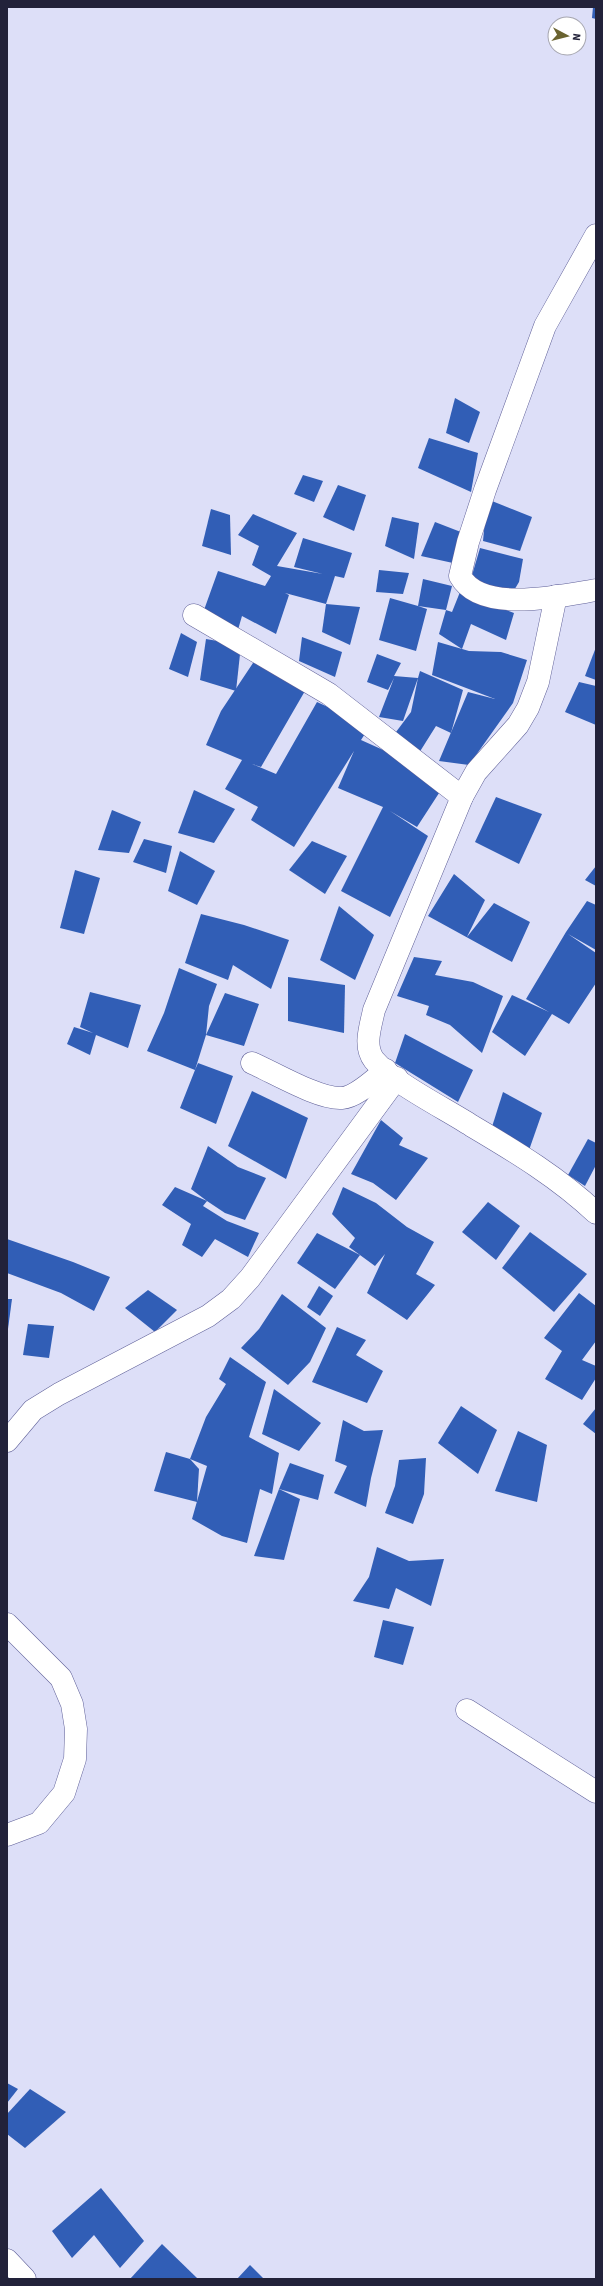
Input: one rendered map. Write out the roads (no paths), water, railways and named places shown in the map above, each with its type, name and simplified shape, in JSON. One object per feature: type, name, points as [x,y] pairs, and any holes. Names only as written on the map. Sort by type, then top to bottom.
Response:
[{"type":"main road","points":[[596,235],[545,326],[485,490],[468,542],[460,576],[465,585],[501,599],[516,600],[596,590]]},
{"type":"main road","points":[[556,596],[538,682],[528,708],[518,725],[476,772],[462,797],[374,1010],[368,1036],[370,1051],[374,1059],[391,1074],[442,1109],[527,1158],[551,1175],[596,1213]]},
{"type":"main road","points":[[194,615],[329,694],[462,797]]},
{"type":"main road","points":[[252,1063],[322,1095],[342,1098],[352,1095],[391,1074]]},
{"type":"main road","points":[[7,1441],[33,1410],[59,1394],[208,1316],[231,1299],[250,1278],[391,1074]]},
{"type":"main road","points":[[7,1624],[60,1678],[72,1704],[76,1729],[75,1759],[64,1793],[39,1822],[7,1835]]},
{"type":"main road","points":[[467,1710],[596,1792]]},
{"type":"main road","points":[[7,2260],[25,2279]]}]
